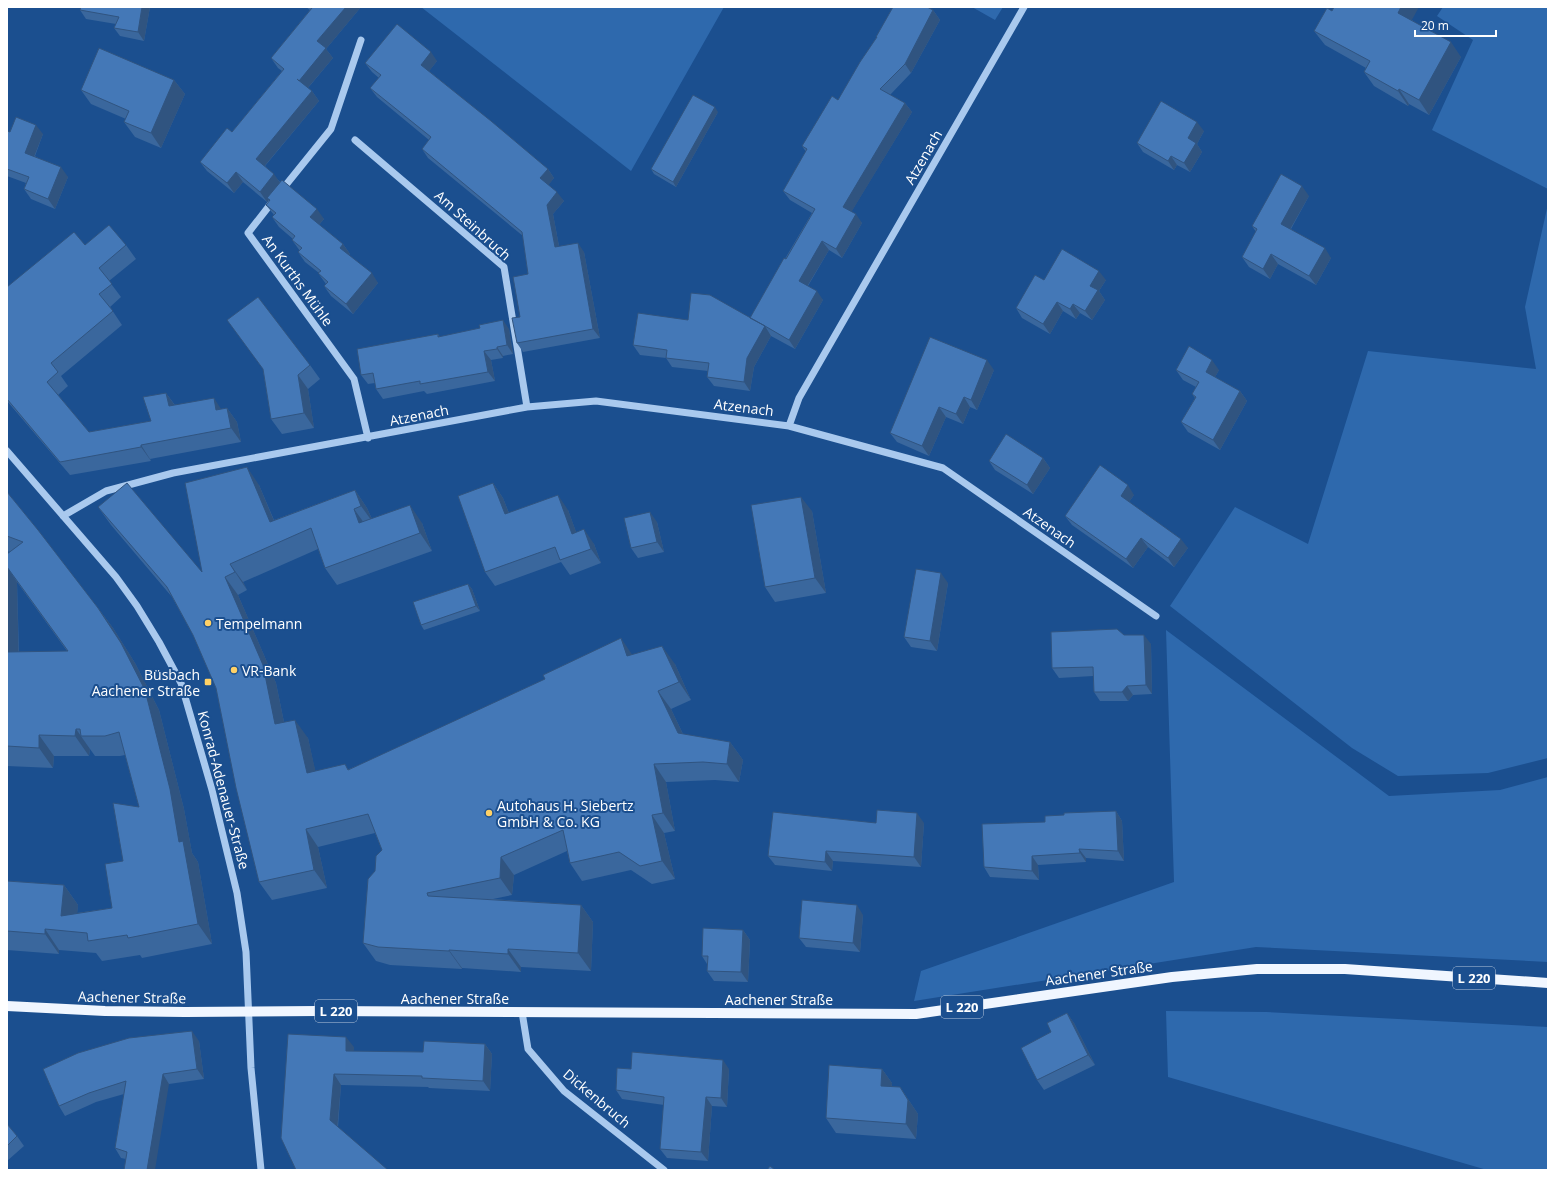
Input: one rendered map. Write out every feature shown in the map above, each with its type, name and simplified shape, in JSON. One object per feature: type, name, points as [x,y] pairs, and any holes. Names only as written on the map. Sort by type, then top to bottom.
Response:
[{"type":"main road","name":"Aachener Straße","points":[[7,1006],[129,1012],[248,1011],[916,1014],[1172,977],[1257,969],[1345,969],[1548,984]]},
{"type":"street","name":"Atzenach","points":[[789,426],[799,398],[1024,7]]},
{"type":"street","name":"An Kurths Mühle","points":[[361,40],[331,129],[248,233],[354,379],[368,438]]},
{"type":"street","name":"Am Steinbruch","points":[[355,140],[504,267],[527,407]]},
{"type":"street","name":"Atzenach","points":[[63,516],[106,491],[173,473],[368,438],[527,407],[596,401],[789,426],[943,468],[1156,616]]},
{"type":"street","name":"Konrad-Adenauer-Straße","points":[[7,451],[116,577],[137,606],[159,642],[181,683],[212,790],[237,893],[246,952],[251,1068],[261,1170]]},
{"type":"street","name":"Dickenbruch","points":[[522,1012],[528,1049],[564,1091],[664,1170]]},
{"type":"shaded area","points":[[421,7],[724,7],[631,171]]},
{"type":"shaded area","points":[[972,7],[1003,7],[995,20]]},
{"type":"shaded area","points":[[1443,7],[1548,7],[1548,189],[1432,130],[1473,40],[1437,16]]},
{"type":"shaded area","points":[[1548,204],[1548,758],[1488,773],[1398,776],[1352,748],[1170,606],[1235,507],[1308,544],[1368,351],[1536,369],[1525,307]]},
{"type":"shaded area","points":[[1166,630],[1389,796],[1500,790],[1548,777],[1548,962],[1256,947],[914,1001],[921,971],[1174,882]]},
{"type":"shaded area","points":[[1166,1011],[1266,1012],[1548,1027],[1548,1170],[1487,1170],[1168,1077]]},
{"type":"building","points":[[81,7],[142,7],[138,32],[114,28],[119,17],[80,10]]},
{"type":"building","points":[[311,7],[346,7],[317,41],[326,48],[299,81],[312,91],[256,159],[274,174],[260,192],[236,172],[227,183],[200,162],[227,128],[232,132],[284,69],[271,58],[312,8]]},
{"type":"building","points":[[893,7],[927,7],[933,10],[905,64],[880,89],[905,103],[843,207],[856,214],[836,249],[822,241],[799,281],[817,291],[789,340],[765,326],[747,358],[744,382],[707,377],[709,363],[666,358],[667,350],[633,345],[638,313],[688,320],[691,293],[710,295],[750,318],[784,258],[786,259],[815,209],[783,191],[807,149],[802,146],[832,96],[838,100],[860,62],[877,37]]},
{"type":"building","points":[[1334,7],[1401,7],[1398,13],[1451,42],[1419,100],[1399,89],[1398,91],[1364,72],[1370,61],[1314,31],[1327,8],[1332,11]]},
{"type":"building","points":[[397,24],[431,52],[421,65],[548,169],[540,178],[557,192],[547,205],[555,247],[578,243],[593,329],[517,343],[512,318],[520,317],[513,277],[528,274],[522,232],[422,149],[431,137],[370,88],[381,75],[365,63]]},
{"type":"building","points":[[99,48],[174,80],[151,133],[124,122],[129,111],[81,90]]},
{"type":"building","points":[[693,95],[715,107],[673,182],[651,169]]},
{"type":"building","points":[[1161,101],[1197,122],[1188,138],[1196,143],[1184,163],[1171,156],[1168,161],[1137,143]]},
{"type":"building","points":[[16,117],[36,125],[25,153],[61,167],[48,199],[24,189],[29,177],[7,169],[7,131],[10,132]]},
{"type":"building","points":[[1281,174],[1302,186],[1281,224],[1325,248],[1309,276],[1271,254],[1263,269],[1242,257],[1257,229],[1252,226]]},
{"type":"building","points":[[282,180],[317,209],[310,217],[343,244],[340,248],[372,273],[346,304],[324,286],[328,282],[318,273],[321,271],[298,252],[302,248],[292,240],[295,236],[272,217],[276,213],[266,205],[270,200],[267,198]]},
{"type":"building","points":[[109,225],[126,245],[99,268],[112,284],[99,294],[113,311],[51,363],[58,372],[47,382],[89,432],[151,421],[143,397],[166,393],[169,406],[214,398],[216,410],[227,408],[231,428],[60,462],[7,399],[7,287],[74,232],[85,245]]},
{"type":"building","points":[[1062,249],[1099,271],[1090,286],[1098,290],[1085,311],[1073,304],[1070,309],[1057,302],[1043,324],[1016,308],[1035,275],[1044,280]]},
{"type":"building","points":[[258,297],[310,365],[298,375],[304,413],[271,419],[263,369],[227,320]]},
{"type":"building","points":[[503,320],[507,345],[497,347],[497,349],[484,351],[488,372],[420,384],[420,381],[376,389],[373,373],[361,375],[357,349],[438,334],[438,337],[480,328],[479,325]]},
{"type":"building","points":[[930,337],[987,360],[971,400],[964,397],[956,414],[939,407],[922,446],[890,433]]},
{"type":"building","points":[[1189,346],[1212,360],[1206,372],[1240,391],[1213,440],[1181,422],[1196,397],[1192,394],[1199,382],[1176,370]]},
{"type":"building","points":[[1006,434],[1043,458],[1027,485],[989,461]]},
{"type":"building","points":[[1100,465],[1128,485],[1121,496],[1181,539],[1168,558],[1141,538],[1126,559],[1065,516]]},
{"type":"building","points":[[247,467],[270,522],[355,490],[361,506],[354,509],[359,523],[410,505],[420,533],[325,568],[311,528],[230,564],[235,572],[225,577],[263,665],[275,724],[295,720],[307,773],[345,764],[348,770],[545,679],[543,675],[621,638],[627,656],[662,646],[679,682],[658,691],[678,733],[730,742],[727,764],[703,762],[654,764],[663,813],[652,815],[662,861],[640,866],[619,852],[570,863],[563,830],[501,857],[500,878],[427,893],[428,896],[581,905],[578,953],[508,949],[508,954],[378,947],[363,943],[368,879],[375,871],[376,856],[382,850],[368,814],[306,829],[314,870],[259,882],[236,788],[216,688],[193,635],[167,587],[98,507],[127,483],[202,572],[185,483]]},
{"type":"building","points":[[493,483],[505,514],[558,495],[572,534],[584,529],[591,549],[560,560],[555,547],[485,572],[458,496]]},
{"type":"building","points":[[7,492],[98,608],[121,643],[145,690],[170,789],[179,842],[183,841],[198,924],[128,938],[127,935],[88,941],[87,933],[45,929],[45,934],[7,931],[7,881],[64,885],[61,916],[112,908],[105,864],[123,861],[113,803],[139,807],[119,732],[105,736],[81,736],[80,729],[76,729],[75,736],[39,735],[39,748],[7,746],[7,652],[68,651],[7,567],[7,554],[23,542],[7,536]]},
{"type":"building","points":[[801,497],[815,578],[765,587],[751,505]]},
{"type":"building","points":[[650,512],[657,542],[631,548],[624,518]]},
{"type":"building","points":[[916,569],[941,573],[930,641],[904,637]]},
{"type":"building","points":[[468,584],[476,606],[421,625],[413,602]]},
{"type":"building","points":[[1117,629],[1124,635],[1144,635],[1146,685],[1127,686],[1122,692],[1094,692],[1093,667],[1052,668],[1051,632]]},
{"type":"building","points":[[877,810],[917,813],[914,857],[826,851],[825,862],[768,856],[773,812],[876,823]]},
{"type":"building","points":[[1116,811],[1118,851],[1079,849],[1080,853],[1032,856],[1032,871],[984,867],[982,824],[1045,822],[1045,816],[1064,815],[1064,813]]},
{"type":"building","points":[[802,900],[857,905],[853,943],[799,938]]},
{"type":"building","points":[[703,928],[743,930],[741,972],[707,971],[708,956],[702,956]]},
{"type":"building","points":[[1067,1013],[1088,1055],[1037,1080],[1021,1048],[1051,1032],[1047,1023]]},
{"type":"building","points":[[192,1031],[197,1069],[163,1074],[147,1170],[124,1170],[127,1152],[115,1148],[126,1081],[89,1093],[59,1106],[43,1069],[78,1053],[129,1038]]},
{"type":"building","points":[[288,1034],[346,1037],[346,1051],[423,1052],[424,1041],[485,1044],[483,1081],[422,1078],[422,1076],[334,1074],[330,1120],[388,1170],[296,1170],[281,1138]]},
{"type":"building","points":[[632,1052],[723,1060],[721,1098],[706,1097],[701,1152],[660,1149],[664,1097],[616,1090],[617,1068],[631,1069]]},
{"type":"building","points":[[829,1065],[882,1069],[881,1086],[900,1087],[908,1100],[906,1124],[826,1118]]},
{"type":"building","points":[[7,1124],[17,1136],[7,1146]]},
{"type":"building","points":[[770,1166],[775,1170],[767,1170]]},
{"type":"place","name":"Tempelmann","points":[[208,623]]},
{"type":"place","name":"VR-Bank","points":[[234,670]]},
{"type":"place","name":"Büsbach Aachener Straße","points":[[208,682]]},
{"type":"place","name":"Autohaus H. Siebertz GmbH & Co. KG","points":[[489,813]]}]
